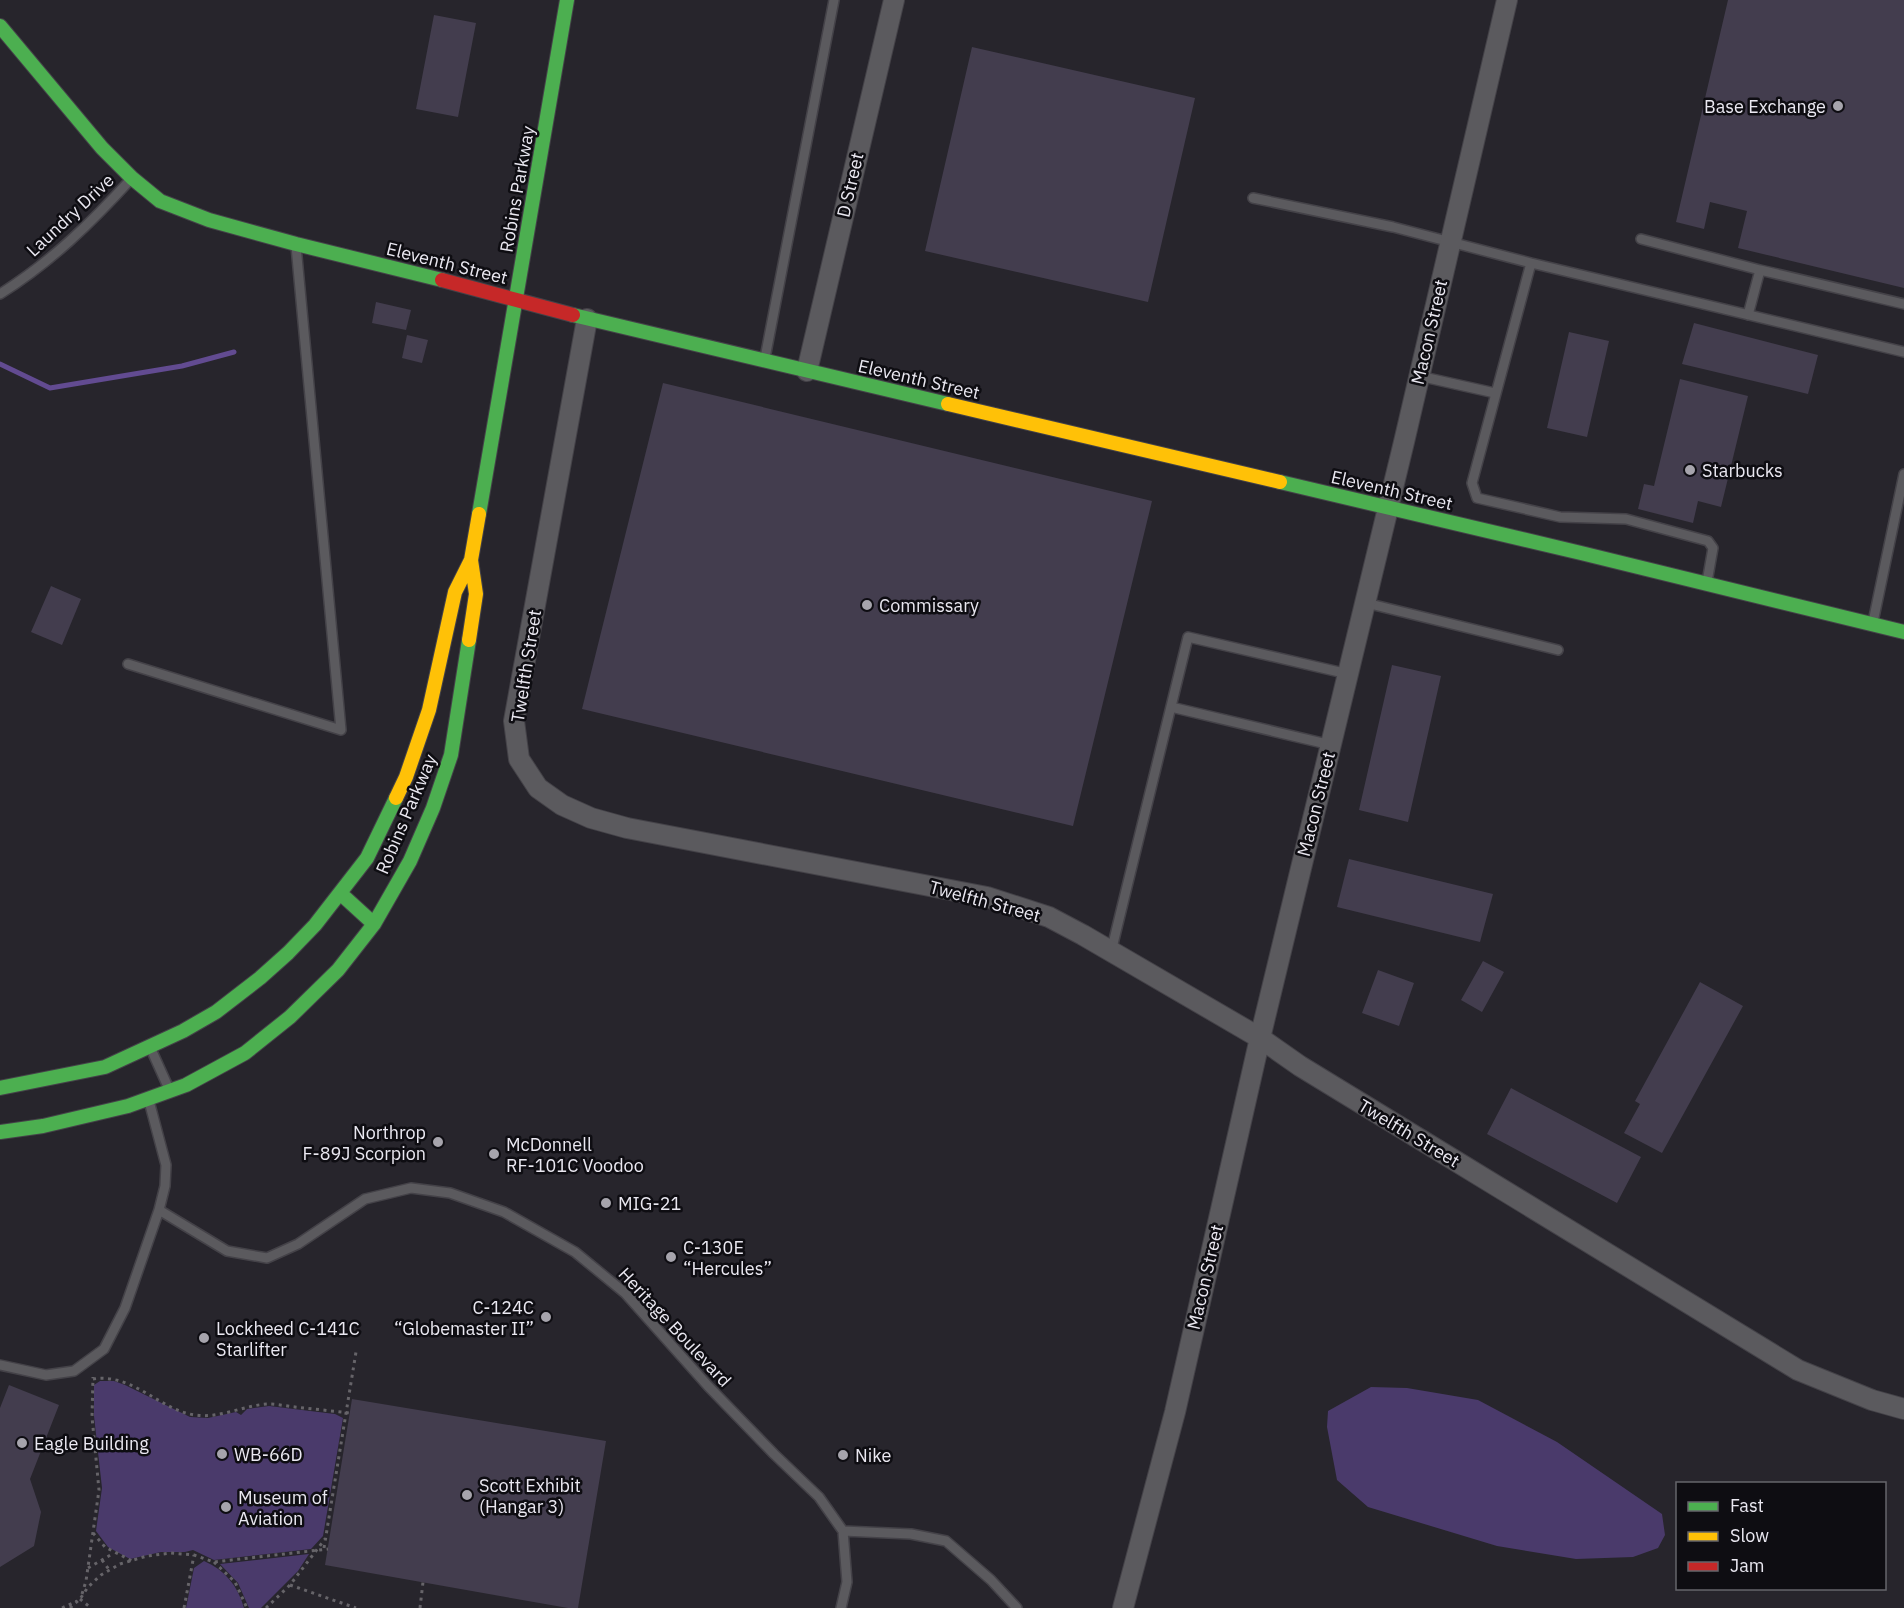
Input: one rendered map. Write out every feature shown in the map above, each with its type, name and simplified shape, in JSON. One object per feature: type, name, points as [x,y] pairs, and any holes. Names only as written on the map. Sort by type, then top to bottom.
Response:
[{"type":"street","name":"Robins Parkway","points":[[0,1132],[43,1126],[128,1106],[186,1085],[245,1053],[290,1017],[338,970],[374,924],[410,861],[433,808],[429,765],[429,710],[455,592],[471,561],[567,0]]},
{"type":"street","name":"D Street","points":[[807,371],[894,0]]},
{"type":"street","name":"Macon Street","points":[[1123,1608],[1175,1412],[1260,1038],[1389,508],[1507,0]]},
{"type":"street","name":"Eleventh Street","points":[[0,27],[102,148],[132,178],[160,201],[208,220],[587,319],[1904,632]]},
{"type":"street","name":"Twelfth Street","points":[[587,319],[514,721],[519,759],[538,788],[562,805],[581,814],[627,828],[987,897],[1048,917],[1260,1038],[1300,1066],[1798,1370],[1872,1400],[1904,1409]]},
{"type":"street","name":"Robins Parkway","points":[[0,1088],[105,1067],[183,1031],[216,1012],[260,978],[309,932],[367,858],[406,777],[451,755],[476,594],[471,561]]},
{"type":"street","points":[[340,893],[374,924]]},
{"type":"lane","points":[[764,361],[834,0]]},
{"type":"lane","name":"Laundry Drive","points":[[0,294],[45,264],[85,227],[132,178]]},
{"type":"lane","points":[[1253,198],[1393,227],[1531,263],[1904,352]]},
{"type":"lane","points":[[1641,239],[1904,304]]},
{"type":"lane","points":[[128,664],[341,730],[296,244]]},
{"type":"lane","points":[[1531,263],[1472,483],[1477,498],[1560,518],[1626,519],[1708,541],[1713,548],[1707,584]]},
{"type":"lane","points":[[1748,315],[1760,270]]},
{"type":"lane","points":[[1419,376],[1496,393]]},
{"type":"lane","points":[[1872,624],[1904,474]]},
{"type":"lane","points":[[1365,603],[1558,650]]},
{"type":"lane","points":[[1112,952],[1188,637],[1348,674]]},
{"type":"lane","points":[[1171,707],[1331,745]]},
{"type":"lane","points":[[149,1046],[170,1091]]},
{"type":"lane","points":[[0,1365],[46,1375],[74,1371],[104,1349],[125,1308],[165,1186],[166,1165],[149,1099]]},
{"type":"lane","name":"Heritage Boulevard","points":[[159,1210],[227,1251],[267,1258],[298,1244],[365,1199],[411,1188],[450,1193],[504,1212],[575,1252],[625,1293],[708,1386],[819,1497],[843,1530]]},
{"type":"lane","points":[[841,1608],[847,1582],[843,1530],[911,1534],[946,1541],[991,1580],[1017,1608]]},
{"type":"path","points":[[214,1562],[326,1548],[356,1352]]},
{"type":"path","points":[[62,1608],[80,1599],[88,1568],[99,1490],[92,1417],[93,1371]]},
{"type":"path","points":[[93,1379],[114,1378],[180,1411],[195,1416],[209,1416],[248,1406],[269,1404],[348,1413]]},
{"type":"path","points":[[93,1533],[105,1547],[132,1561]]},
{"type":"path","points":[[266,1608],[290,1585],[326,1537]]},
{"type":"path","points":[[88,1568],[114,1553]]},
{"type":"path","points":[[70,1608],[88,1587],[110,1570],[147,1556],[171,1553],[194,1555],[214,1562],[236,1582],[247,1608]]},
{"type":"path","points":[[184,1608],[194,1555]]},
{"type":"path","points":[[102,1560],[110,1570]]},
{"type":"path","points":[[420,1608],[423,1582]]},
{"type":"path","points":[[290,1585],[356,1608]]},
{"type":"path","points":[[80,1599],[91,1608]]},
{"type":"shaded area","points":[[100,1381],[114,1381],[125,1385],[190,1417],[208,1418],[236,1412],[241,1415],[247,1409],[269,1406],[335,1414],[343,1418],[323,1536],[311,1549],[214,1560],[193,1550],[161,1552],[130,1559],[108,1547],[96,1531],[102,1488],[94,1416],[94,1385]]},
{"type":"shaded area","points":[[1371,1387],[1407,1388],[1478,1400],[1557,1442],[1662,1514],[1665,1535],[1658,1548],[1633,1557],[1576,1559],[1497,1546],[1368,1507],[1337,1480],[1327,1427],[1328,1411]]},
{"type":"shaded area","points":[[309,1554],[298,1571],[261,1608],[249,1608],[238,1583],[220,1564]]},
{"type":"shaded area","points":[[204,1561],[218,1569],[230,1580],[244,1608],[186,1608],[194,1568]]},
{"type":"building","name":"Base Exchange","points":[[1728,0],[1904,0],[1904,288],[1738,248],[1747,211],[1710,202],[1704,229],[1676,222]]},
{"type":"building","points":[[434,15],[476,23],[458,117],[416,109]]},
{"type":"building","points":[[972,47],[1195,98],[1148,302],[925,251]]},
{"type":"building","points":[[376,302],[411,310],[406,330],[372,323]]},
{"type":"building","points":[[1694,323],[1818,355],[1808,394],[1682,364]]},
{"type":"building","points":[[1569,332],[1609,341],[1587,437],[1547,428]]},
{"type":"building","points":[[407,335],[428,340],[422,363],[402,358]]},
{"type":"building","points":[[1680,379],[1748,396],[1721,507],[1698,501],[1693,523],[1638,509],[1644,484],[1654,486]]},
{"type":"building","name":"Commissary","points":[[663,383],[1152,501],[1073,826],[582,709]]},
{"type":"building","points":[[51,586],[81,599],[62,645],[31,632]]},
{"type":"building","points":[[1392,665],[1441,676],[1408,822],[1359,810]]},
{"type":"building","points":[[1349,859],[1493,894],[1480,942],[1337,907]]},
{"type":"building","points":[[1483,961],[1504,972],[1482,1012],[1461,1000]]},
{"type":"building","points":[[1378,970],[1414,983],[1399,1026],[1362,1013]]},
{"type":"building","points":[[1700,982],[1743,1006],[1662,1153],[1624,1133],[1640,1104],[1635,1101]]},
{"type":"building","points":[[1511,1088],[1641,1157],[1617,1203],[1487,1134]]},
{"type":"building","name":"Eagle Building","points":[[9,1385],[59,1405],[30,1479],[41,1512],[34,1546],[0,1567],[0,1408]]},
{"type":"building","name":"Scott Exhibit (Hangar 3)","points":[[352,1399],[606,1441],[578,1608],[325,1565]]},
{"type":"waterway","points":[[0,364],[50,388],[182,366],[234,352]]},
{"type":"traffic: fast","points":[[479,514],[567,0]]},
{"type":"traffic: fast","points":[[0,26],[102,148],[132,178],[160,201],[209,220],[442,280]]},
{"type":"traffic: fast","points":[[573,315],[948,404]]},
{"type":"traffic: fast","points":[[1280,482],[1904,632]]},
{"type":"traffic: fast","points":[[0,1132],[43,1126],[128,1106],[186,1085],[245,1053],[290,1017],[338,970],[374,924],[410,861],[433,808],[451,755],[469,640]]},
{"type":"traffic: fast","points":[[0,1088],[105,1067],[183,1031],[216,1012],[260,978],[315,925],[367,858],[396,798]]},
{"type":"traffic: fast","points":[[340,893],[374,924]]},
{"type":"traffic: slow","points":[[948,404],[1280,482]]},
{"type":"traffic: slow","points":[[396,798],[406,777],[429,710],[455,592],[471,560],[479,514]]},
{"type":"traffic: slow","points":[[469,640],[476,594],[471,560]]},
{"type":"traffic: jam","points":[[442,280],[573,315]]},
{"type":"place","name":"Base Exchange","points":[[1838,106]]},
{"type":"place","name":"Starbucks","points":[[1690,470]]},
{"type":"place","name":"Commissary","points":[[867,605]]},
{"type":"place","name":"Northrop F-89J Scorpion","points":[[438,1142]]},
{"type":"place","name":"McDonnell RF-101C Voodoo","points":[[494,1154]]},
{"type":"place","name":"MIG-21","points":[[606,1203]]},
{"type":"place","name":"C-130E “Hercules”","points":[[671,1257]]},
{"type":"place","name":"C-124C “Globemaster II”","points":[[546,1317]]},
{"type":"place","name":"Lockheed C-141C Starlifter","points":[[204,1338]]},
{"type":"place","name":"Eagle Building","points":[[22,1443]]},
{"type":"place","name":"WB-66D","points":[[222,1454]]},
{"type":"place","name":"Nike","points":[[843,1455]]},
{"type":"place","name":"Scott Exhibit (Hangar 3)","points":[[467,1495]]},
{"type":"place","name":"Museum of Aviation","points":[[226,1507]]}]
